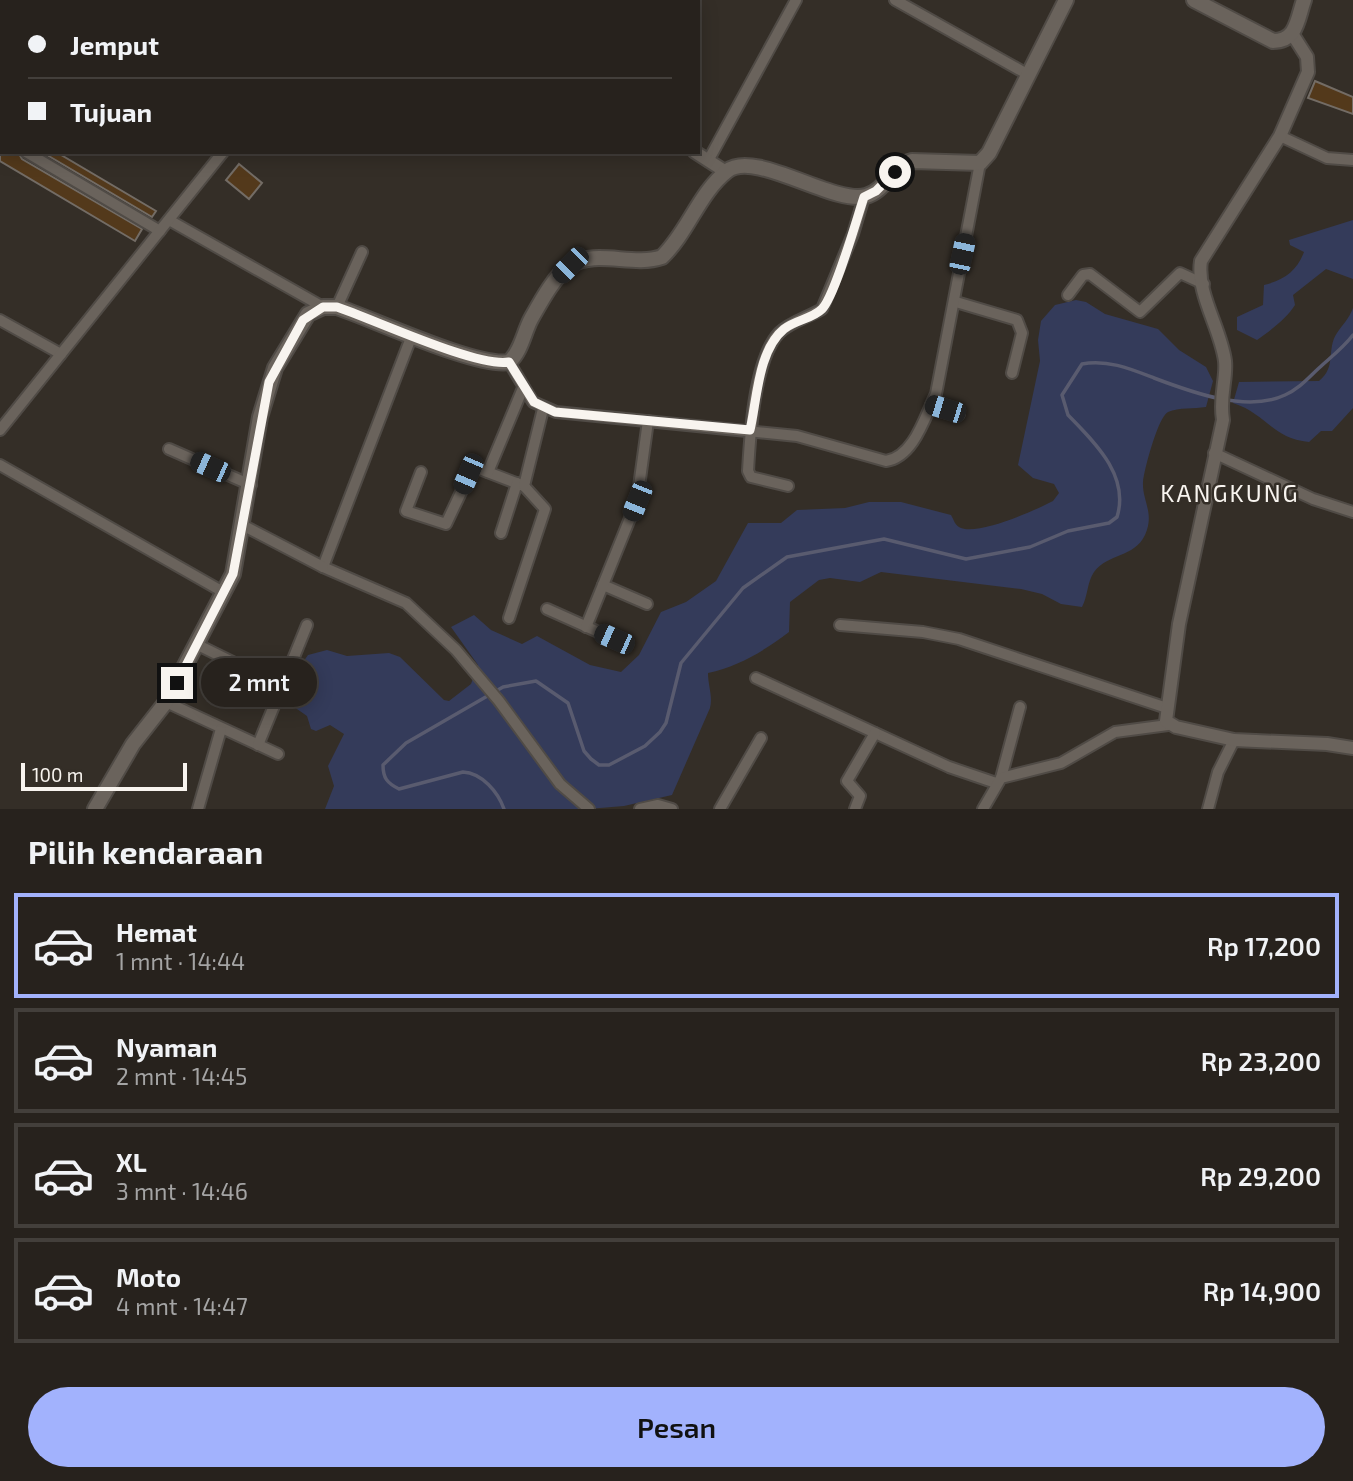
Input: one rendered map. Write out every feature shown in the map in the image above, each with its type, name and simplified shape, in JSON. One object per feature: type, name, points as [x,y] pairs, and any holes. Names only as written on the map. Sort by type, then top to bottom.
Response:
[{"type":"main road","points":[[95,809],[132,744],[166,702],[225,593],[233,574],[244,526],[269,382],[303,320],[330,307],[471,357],[495,364],[509,362],[532,318],[558,277],[570,265],[588,259],[651,261],[662,257],[731,168],[759,167],[840,193],[864,197],[876,191],[906,162],[980,163],[985,160],[1066,0]]},
{"type":"main road","points":[[1194,0],[1262,39],[1283,41],[1293,35],[1304,0]]},
{"type":"street","points":[[708,160],[796,0]]},
{"type":"street","points":[[895,0],[1027,74]]},
{"type":"street","points":[[1168,724],[1167,708],[1179,624],[1223,420],[1220,400],[1226,362],[1200,268],[1204,253],[1280,136],[1308,72],[1307,57],[1293,35]]},
{"type":"street","points":[[1280,136],[1327,158],[1353,160]]},
{"type":"street","points":[[29,154],[160,231]]},
{"type":"street","points":[[0,430],[219,154]]},
{"type":"street","points":[[698,154],[726,172]]},
{"type":"street","points":[[509,362],[523,388],[543,409],[582,416],[797,436],[886,461],[894,460],[904,453],[931,405],[943,369],[980,163]]},
{"type":"street","points":[[788,486],[749,475],[750,430],[766,358],[777,336],[786,327],[822,309],[831,293],[864,197]]},
{"type":"street","points":[[169,220],[330,307],[362,252]]},
{"type":"street","points":[[1068,295],[1083,275],[1090,274],[1140,312],[1180,273],[1204,284]]},
{"type":"street","points":[[956,302],[1017,320],[1022,333],[1012,373]]},
{"type":"street","points":[[0,320],[61,354]]},
{"type":"street","points":[[323,567],[412,335]]},
{"type":"street","points":[[488,472],[523,388]]},
{"type":"street","points":[[931,405],[959,414]]},
{"type":"street","points":[[501,533],[521,485],[543,409]]},
{"type":"street","points":[[586,627],[637,501],[648,421]]},
{"type":"street","points":[[169,449],[251,485]]},
{"type":"street","points":[[1214,453],[1313,499],[1353,512]]},
{"type":"street","points":[[0,465],[225,593]]},
{"type":"street","points":[[421,472],[407,511],[446,524],[468,474],[477,468],[521,485],[545,509],[509,618]]},
{"type":"street","points":[[244,526],[323,567],[406,603],[481,678],[560,784],[589,809]]},
{"type":"street","points":[[603,585],[647,604]]},
{"type":"street","points":[[547,609],[614,639]]},
{"type":"street","points":[[258,745],[307,625]]},
{"type":"street","points":[[840,625],[923,632],[958,639],[1167,708]]},
{"type":"street","points":[[198,645],[281,686]]},
{"type":"street","points":[[756,678],[949,766],[998,780],[1061,763],[1115,732],[1168,724],[1234,740],[1327,744],[1353,748]]},
{"type":"street","points":[[166,702],[278,754]]},
{"type":"street","points":[[983,809],[998,780],[1020,707]]},
{"type":"street","points":[[198,809],[220,729]]},
{"type":"street","points":[[855,809],[860,796],[847,781],[875,733]]},
{"type":"street","points":[[720,809],[761,738]]},
{"type":"street","points":[[1208,809],[1218,772],[1234,740]]},
{"type":"street","points":[[640,809],[658,805],[672,809]]},
{"type":"shaded area","points":[[1353,220],[1353,279],[1326,269],[1293,295],[1295,305],[1292,310],[1257,340],[1237,330],[1237,317],[1263,305],[1264,285],[1289,274],[1301,259],[1304,252],[1290,245],[1289,240]]},
{"type":"shaded area","points":[[1076,300],[1086,302],[1105,314],[1158,329],[1179,350],[1206,367],[1213,381],[1206,407],[1177,409],[1164,416],[1152,444],[1143,482],[1149,520],[1145,535],[1134,548],[1106,561],[1094,572],[1082,607],[1061,604],[1042,594],[1021,589],[881,572],[860,582],[830,578],[819,580],[790,602],[789,632],[751,657],[708,673],[710,708],[672,795],[624,806],[588,809],[325,809],[334,786],[328,766],[344,734],[330,725],[316,731],[311,729],[307,716],[287,702],[299,668],[308,655],[327,650],[347,656],[389,653],[400,657],[444,700],[449,701],[471,684],[478,665],[451,627],[474,615],[491,630],[522,644],[537,636],[590,665],[621,672],[639,655],[661,612],[686,602],[716,581],[748,523],[781,523],[797,510],[845,508],[869,502],[901,502],[951,515],[957,526],[970,529],[1008,520],[1053,501],[1059,493],[1054,484],[1033,478],[1018,465],[1040,361],[1038,340],[1041,321],[1055,305]]},
{"type":"shaded area","points":[[1353,308],[1353,408],[1332,431],[1321,431],[1309,442],[1296,440],[1233,403],[1239,382],[1319,381],[1328,370],[1334,339]]},
{"type":"building","points":[[1315,81],[1353,97],[1353,114],[1308,98]]},
{"type":"building","points":[[0,154],[19,154],[22,159],[142,229],[135,241],[0,161]]},
{"type":"building","points":[[45,154],[59,154],[156,211],[152,217]]},
{"type":"building","points":[[239,164],[262,183],[249,199],[226,180]]},
{"type":"waterway","points":[[504,809],[488,784],[470,773],[463,772],[399,789],[386,780],[383,765],[406,743],[503,687],[536,681],[568,703],[584,751],[599,765],[609,765],[645,746],[660,732],[666,723],[681,663],[743,588],[787,557],[884,539],[966,559],[1030,547],[1068,531],[1109,523],[1117,517],[1120,502],[1114,473],[1098,448],[1068,415],[1062,395],[1082,364],[1119,366],[1202,394],[1254,402],[1270,400],[1295,390],[1353,335]]},
{"type":"district","name":"KANGKUNG","points":[[1230,494]]},
{"type":"route","points":[[177,683],[233,574],[244,526],[260,417],[269,382],[308,314],[323,307],[337,307],[471,357],[495,364],[509,362],[518,381],[543,409],[582,416],[750,430],[766,358],[777,336],[786,327],[822,309],[831,293],[864,197],[876,191],[895,172]]}]
